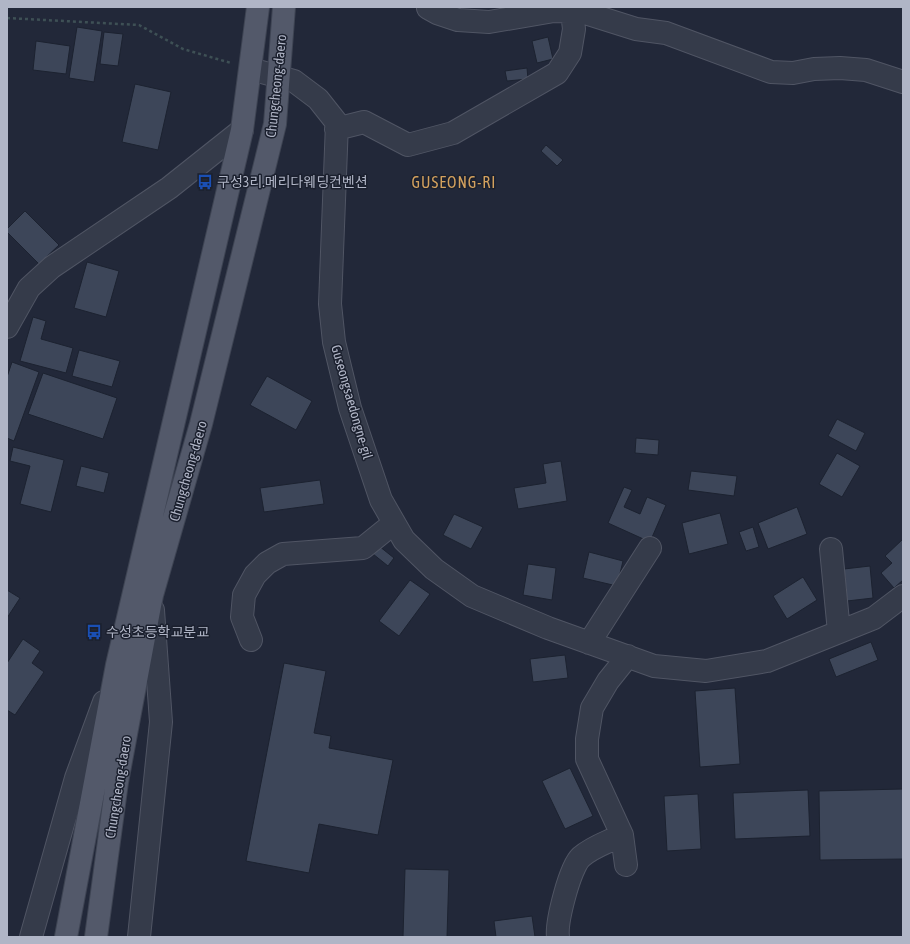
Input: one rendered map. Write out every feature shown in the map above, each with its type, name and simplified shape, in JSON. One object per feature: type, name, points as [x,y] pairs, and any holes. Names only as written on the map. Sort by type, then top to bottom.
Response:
[{"type":"main road","name":"Chungcheong-daero","points":[[66,937],[117,665],[242,130],[258,7]]},
{"type":"main road","name":"Chungcheong-daero","points":[[96,937],[117,782],[152,596],[201,424],[275,124],[284,7]]},
{"type":"street","points":[[428,8],[437,14],[458,20],[489,22],[554,11],[582,12],[636,29],[666,33],[771,72],[793,73],[814,69],[840,68],[866,70],[903,82]]},
{"type":"street","points":[[336,129],[364,122],[408,145],[453,133],[558,73],[570,54],[574,29],[572,12]]},
{"type":"street","name":"Guseongsaedongne-gil","points":[[251,69],[294,81],[318,99],[337,122],[330,304],[334,342],[350,408],[381,500],[404,540],[434,570],[472,596],[589,643],[654,666],[706,671],[767,661],[874,618],[903,596]]},
{"type":"street","points":[[7,327],[29,288],[52,267],[169,188],[242,130]]},
{"type":"street","points":[[251,640],[242,617],[244,595],[254,575],[267,564],[283,554],[363,548],[394,523]]},
{"type":"street","points":[[589,643],[650,548]]},
{"type":"street","points":[[831,549],[840,632]]},
{"type":"street","points":[[139,937],[161,722],[152,596]]},
{"type":"street","points":[[626,865],[622,835],[587,758],[587,739],[592,708],[608,681],[628,656]]},
{"type":"street","points":[[31,937],[76,778],[117,665]]},
{"type":"street","points":[[556,934],[566,890],[579,858],[622,835]]},
{"type":"path","name":"Chungcheong-daero","points":[[7,18],[139,25],[183,49],[251,69]]},
{"type":"building","points":[[77,27],[102,31],[94,82],[69,78]]},
{"type":"building","points":[[104,32],[123,34],[118,66],[100,64]]},
{"type":"building","points":[[548,37],[553,59],[537,63],[532,41]]},
{"type":"building","points":[[36,41],[70,46],[66,74],[33,70]]},
{"type":"building","points":[[527,68],[528,79],[507,81],[505,71]]},
{"type":"building","points":[[135,84],[171,92],[158,150],[122,142]]},
{"type":"building","points":[[546,145],[563,160],[557,166],[541,151]]},
{"type":"building","points":[[25,211],[59,245],[39,264],[7,232],[7,229]]},
{"type":"building","points":[[87,262],[119,271],[106,317],[74,308]]},
{"type":"building","points":[[33,317],[46,321],[41,339],[73,348],[66,373],[20,361]]},
{"type":"building","points":[[79,350],[120,361],[112,387],[72,376]]},
{"type":"building","points":[[12,362],[39,372],[14,441],[7,438],[7,377]]},
{"type":"building","points":[[43,373],[117,398],[103,439],[28,414]]},
{"type":"building","points":[[267,376],[312,401],[296,430],[250,405]]},
{"type":"building","points":[[837,419],[865,433],[856,451],[828,436]]},
{"type":"building","points":[[636,438],[659,440],[658,455],[635,453]]},
{"type":"building","points":[[13,447],[64,460],[51,512],[20,504],[30,466],[10,461]]},
{"type":"building","points":[[837,453],[860,466],[842,497],[819,484]]},
{"type":"building","points":[[561,461],[567,501],[518,509],[514,488],[546,483],[543,464]]},
{"type":"building","points":[[81,466],[109,473],[104,493],[76,486]]},
{"type":"building","points":[[691,471],[737,476],[734,496],[688,490]]},
{"type":"building","points":[[320,480],[324,504],[264,512],[260,488]]},
{"type":"building","points":[[624,487],[632,490],[624,507],[640,514],[647,497],[666,505],[650,542],[608,523]]},
{"type":"building","points":[[797,507],[807,534],[768,549],[758,523]]},
{"type":"building","points":[[720,513],[728,544],[689,554],[682,523]]},
{"type":"building","points":[[454,514],[483,527],[471,549],[443,535]]},
{"type":"building","points":[[753,527],[759,547],[746,551],[739,532]]},
{"type":"building","points":[[903,539],[903,580],[894,588],[881,573],[892,563],[885,556]]},
{"type":"building","points":[[379,546],[394,558],[388,566],[373,554]]},
{"type":"building","points":[[589,552],[623,561],[617,586],[583,578]]},
{"type":"building","points":[[528,564],[556,568],[552,600],[523,595]]},
{"type":"building","points":[[870,566],[873,598],[847,601],[844,569]]},
{"type":"building","points":[[803,577],[817,600],[787,619],[773,596]]},
{"type":"building","points":[[410,580],[430,594],[399,636],[379,621]]},
{"type":"building","points":[[7,590],[20,598],[7,618]]},
{"type":"building","points":[[23,639],[40,651],[32,663],[44,672],[15,715],[7,710],[7,663]]},
{"type":"building","points":[[871,642],[878,660],[836,677],[829,659]]},
{"type":"building","points":[[565,655],[568,678],[533,682],[530,659]]},
{"type":"building","points":[[284,663],[326,671],[314,733],[331,736],[329,748],[393,760],[378,835],[319,824],[309,873],[246,861]]},
{"type":"building","points":[[735,688],[740,764],[700,767],[695,691]]},
{"type":"building","points":[[570,768],[593,816],[565,829],[542,781]]},
{"type":"building","points":[[903,789],[903,859],[820,860],[819,791]]},
{"type":"building","points":[[808,790],[810,836],[735,839],[733,793]]},
{"type":"building","points":[[698,794],[701,849],[667,851],[664,796]]},
{"type":"building","points":[[405,869],[449,870],[447,937],[403,937]]},
{"type":"building","points":[[532,916],[535,937],[496,937],[494,921]]},
{"type":"place","name":"구성3리.메리다웨딩컨벤션","points":[[205,182]]},
{"type":"place","name":"수성초등학교분교","points":[[94,632]]},
{"type":"district","name":"GUSEONG-RI","points":[[454,182]]}]
